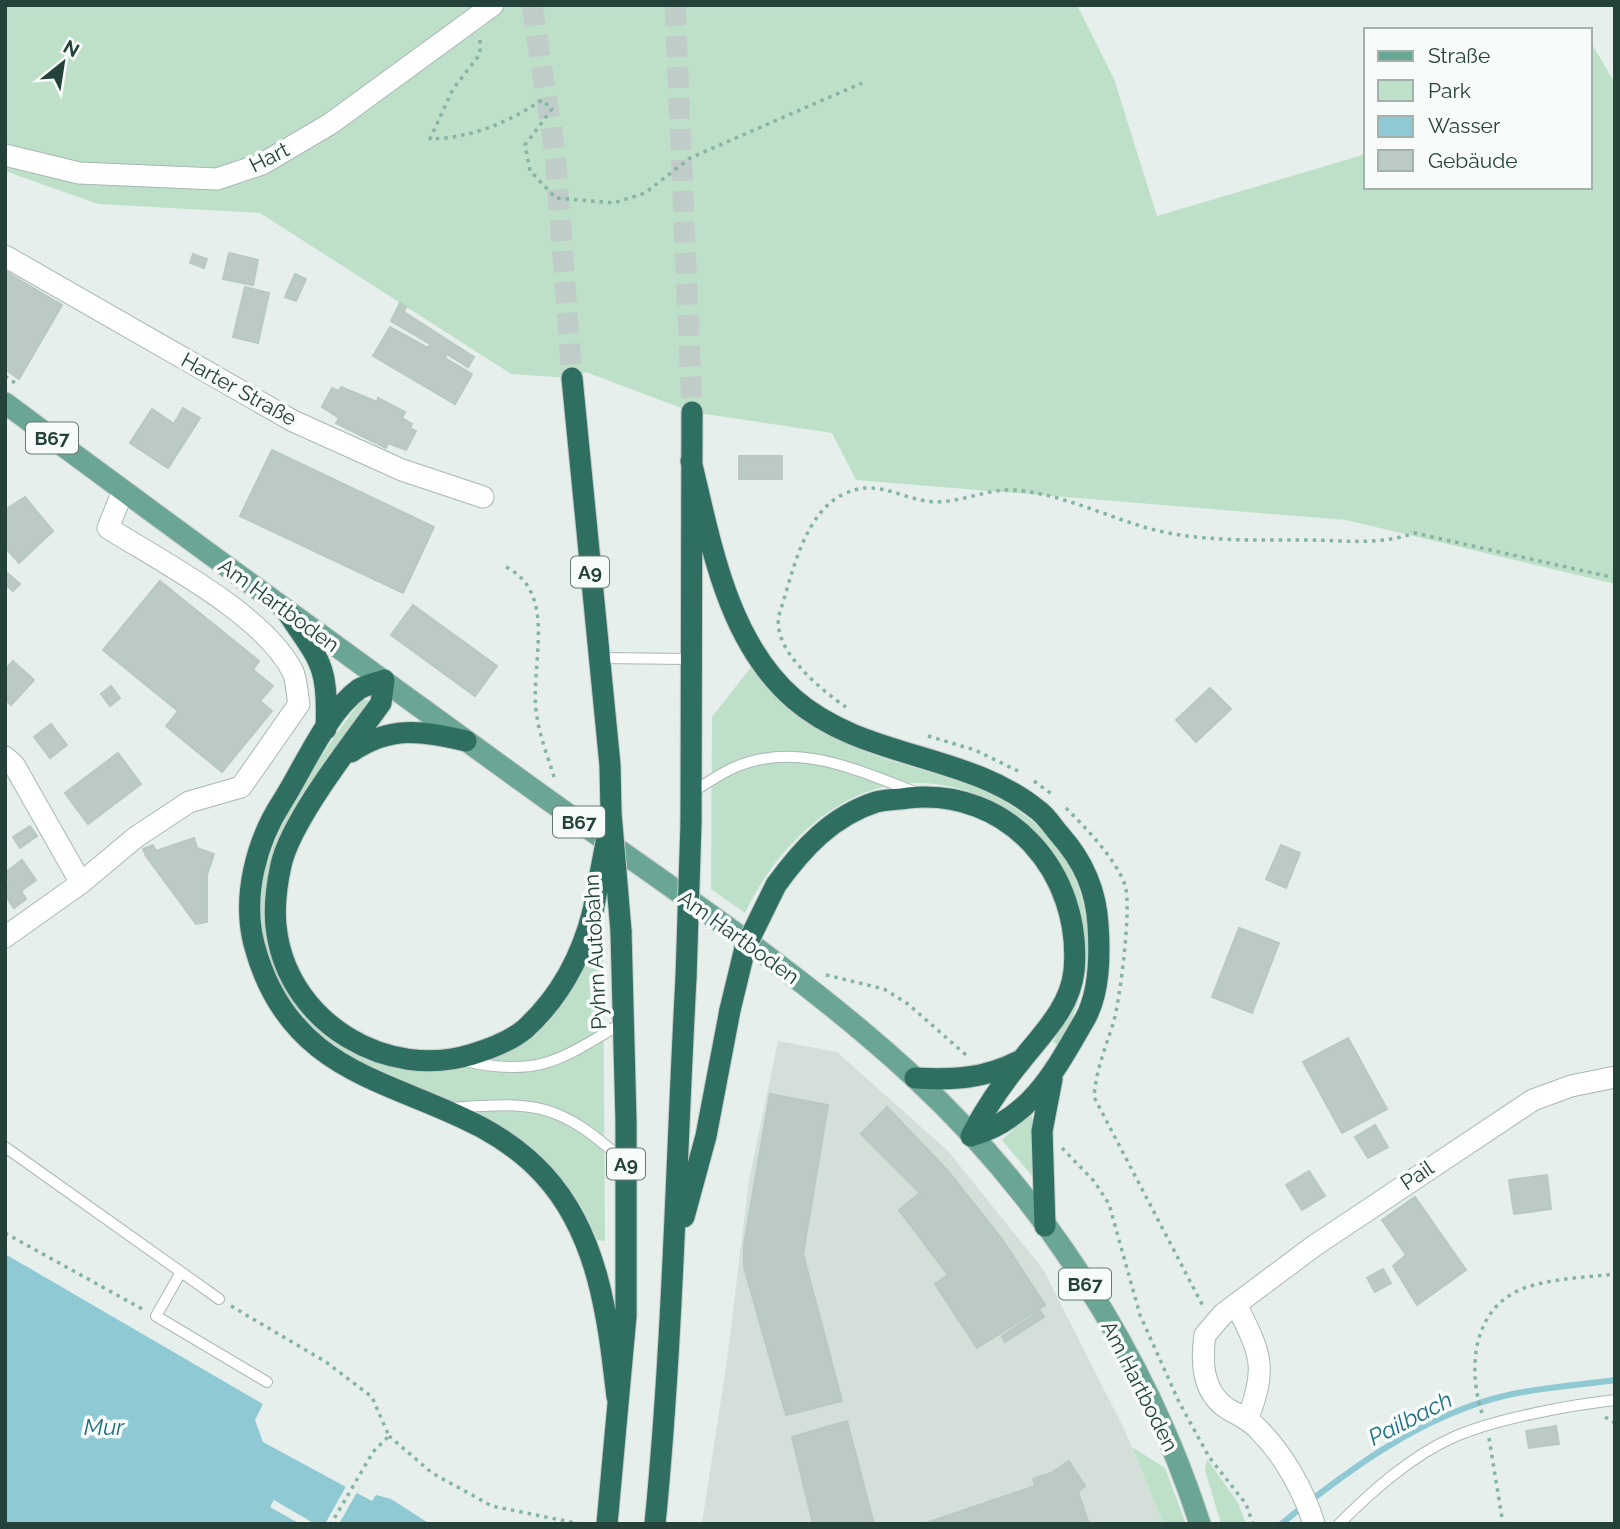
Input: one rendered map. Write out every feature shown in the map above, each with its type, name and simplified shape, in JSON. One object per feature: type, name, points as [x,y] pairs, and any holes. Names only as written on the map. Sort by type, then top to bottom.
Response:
[{"type":"highway","name":"Pyhrn Autobahn","points":[[572,378],[610,765],[624,1022],[626,1315],[607,1524]]},
{"type":"highway","name":"A9","points":[[655,1524],[676,1249],[677,1133],[686,978],[691,824],[689,659],[692,412]]},
{"type":"highway","points":[[691,461],[713,550],[741,631],[766,668],[794,699],[823,720],[854,735],[968,772],[1003,789],[1039,811],[1083,866],[1097,915],[1098,975],[1090,1010],[1053,1076],[1010,1121],[971,1136]]},
{"type":"highway","points":[[285,609],[321,663],[327,684],[326,729]]},
{"type":"highway","points":[[611,813],[593,911],[583,948],[556,993],[524,1030],[488,1049],[445,1062],[399,1058],[362,1047],[336,1033],[298,990],[282,955],[275,908],[282,862],[300,822],[340,759],[381,703],[384,680],[360,689],[326,729],[276,811],[256,858],[250,903],[252,933],[259,963],[270,989],[288,1016],[334,1059],[360,1075],[442,1109],[494,1135],[544,1174],[566,1203],[584,1235],[608,1316],[617,1397]]},
{"type":"highway","points":[[340,759],[383,734],[413,731],[466,741]]},
{"type":"highway","points":[[676,1249],[706,1136],[745,948],[776,885],[801,850],[839,819],[877,802],[926,796],[973,805],[1016,827],[1047,860],[1071,914],[1073,974],[1054,1023],[1021,1060],[985,1109],[971,1136]]},
{"type":"highway","points":[[915,1078],[969,1079],[995,1073],[1021,1060]]},
{"type":"highway","points":[[1045,1226],[1042,1131],[1053,1076]]},
{"type":"main road","name":"Am Hartboden","points":[[5,403],[466,741],[801,982],[915,1078],[971,1136],[1068,1256],[1146,1389],[1186,1480],[1200,1524]]},
{"type":"street","name":"Hart","points":[[5,155],[79,173],[217,179],[262,164],[330,124],[493,5]]},
{"type":"street","name":"Harter Straße","points":[[5,256],[293,421],[402,470],[484,497]]},
{"type":"street","name":"Am Hartboden","points":[[5,937],[81,883],[135,837],[189,802],[241,787],[299,704],[294,673],[263,633],[215,594],[108,528],[123,491]]},
{"type":"street","points":[[5,757],[13,765],[81,883]]},
{"type":"street","name":"Pail","points":[[1205,1335],[1236,1304],[1400,1186],[1533,1100],[1571,1086],[1615,1077]]},
{"type":"street","points":[[1236,1304],[1260,1354],[1257,1395],[1248,1418]]},
{"type":"street","points":[[1205,1335],[1204,1375],[1210,1392],[1226,1408],[1248,1418],[1262,1433],[1292,1475],[1314,1524]]},
{"type":"lane","points":[[600,658],[689,659]]},
{"type":"lane","points":[[691,793],[734,767],[785,755],[824,759],[926,796]]},
{"type":"lane","points":[[456,1059],[500,1070],[538,1068],[624,1022]]},
{"type":"lane","points":[[442,1109],[504,1103],[553,1110],[593,1133],[626,1163]]},
{"type":"lane","points":[[5,1147],[219,1300]]},
{"type":"lane","points":[[181,1272],[156,1316],[267,1382]]},
{"type":"lane","points":[[1339,1524],[1412,1461],[1454,1437],[1487,1427],[1615,1400]]},
{"type":"path","points":[[468,25],[479,38],[480,54],[453,89],[430,139],[454,138],[493,127],[542,100],[552,109],[525,145],[530,171],[556,198],[614,203],[645,192],[690,158],[862,83]]},
{"type":"path","points":[[855,711],[814,683],[799,667],[781,637],[778,617],[793,570],[822,511],[842,494],[877,486],[927,501],[1013,490],[1071,502],[1151,529],[1214,539],[1386,542],[1415,533],[1615,578]]},
{"type":"path","points":[[506,567],[523,575],[536,600],[536,716],[557,785]]},
{"type":"path","points":[[919,734],[975,750],[1002,761],[1056,797]]},
{"type":"path","points":[[1064,806],[1102,848],[1125,885],[1122,983],[1113,1023],[1096,1071],[1094,1097],[1204,1306],[1205,1335]]},
{"type":"path","points":[[849,979],[884,989],[908,1004],[966,1055]]},
{"type":"path","points":[[1061,1147],[1094,1181],[1109,1203],[1140,1315],[1179,1402],[1209,1457],[1246,1504],[1253,1524]]},
{"type":"path","points":[[5,1233],[156,1316]]},
{"type":"path","points":[[1503,1524],[1487,1427],[1474,1387],[1478,1338],[1499,1302],[1531,1285],[1615,1275]]},
{"type":"path","points":[[219,1300],[326,1363],[372,1397],[389,1436],[432,1473],[492,1506],[579,1524]]},
{"type":"path","points":[[331,1524],[373,1452],[389,1436]]},
{"type":"shaded area","points":[[778,1041],[837,1052],[948,1151],[1043,1269],[1125,1431],[1163,1524],[702,1524],[727,1360],[749,1180]]},
{"type":"green space","points":[[5,5],[1077,5],[1114,79],[1157,216],[1364,155],[1364,189],[1592,189],[1592,44],[1615,83],[1615,584],[1346,520],[856,480],[832,433],[692,412],[586,372],[572,378],[511,374],[260,213],[98,204],[5,171]]},
{"type":"green space","points":[[751,667],[773,691],[822,730],[866,752],[986,792],[1022,813],[1050,839],[1070,868],[1082,901],[1087,936],[1085,972],[1075,1009],[1059,1046],[1053,1042],[1066,1011],[1082,945],[1083,927],[1078,907],[1058,861],[1038,836],[1015,815],[988,799],[959,788],[928,783],[897,784],[866,792],[828,813],[794,841],[766,876],[745,913],[711,889],[712,717]]},
{"type":"green space","points":[[361,700],[369,700],[279,843],[269,883],[268,923],[275,961],[292,996],[315,1026],[345,1049],[382,1065],[424,1071],[452,1070],[480,1064],[500,1053],[600,921],[603,928],[605,1241],[597,1240],[578,1201],[554,1170],[527,1145],[496,1125],[335,1050],[312,1029],[292,1005],[270,966],[261,926],[263,886],[273,846],[291,807],[313,770]]},
{"type":"green space","points":[[1032,1112],[1033,1174],[1032,1176],[1002,1140]]},
{"type":"green space","points":[[1132,1447],[1165,1468],[1186,1524],[1163,1524]]},
{"type":"green space","points":[[1207,1459],[1238,1503],[1246,1524],[1221,1524],[1205,1470]]},
{"type":"water","name":"Mur","points":[[5,1254],[263,1404],[255,1420],[263,1442],[346,1487],[349,1481],[360,1487],[357,1493],[372,1501],[376,1495],[391,1499],[430,1524],[315,1524],[274,1500],[270,1507],[300,1524],[5,1524]]},
{"type":"pier","points":[[349,1481],[360,1487],[339,1524],[325,1524]]},
{"type":"building","points":[[229,253],[258,260],[253,285],[223,279]]},
{"type":"building","points":[[193,254],[207,259],[204,268],[190,263]]},
{"type":"building","points":[[5,271],[62,305],[19,379],[5,369]]},
{"type":"building","points":[[295,274],[306,279],[296,301],[285,297]]},
{"type":"building","points":[[245,287],[269,293],[258,343],[233,337]]},
{"type":"building","points":[[400,303],[406,307],[404,312],[474,357],[468,367],[447,354],[445,358],[472,374],[455,404],[373,356],[390,327],[428,348],[430,344],[391,321]]},
{"type":"building","points":[[341,387],[377,402],[378,398],[405,412],[402,418],[412,424],[410,428],[416,431],[406,450],[388,443],[386,448],[336,423],[339,418],[322,407],[332,388],[339,391]]},
{"type":"building","points":[[183,408],[200,418],[168,468],[130,443],[152,409],[174,424]]},
{"type":"building","points":[[272,450],[434,527],[403,593],[240,516]]},
{"type":"building","points":[[739,456],[782,456],[782,479],[739,479]]},
{"type":"building","points":[[25,497],[53,531],[19,563],[5,547],[5,510]]},
{"type":"building","points":[[5,571],[20,584],[13,591],[5,584]]},
{"type":"building","points":[[160,581],[259,661],[253,670],[273,686],[260,701],[272,711],[222,772],[166,726],[178,711],[103,650]]},
{"type":"building","points":[[413,605],[497,666],[475,696],[391,635]]},
{"type":"building","points":[[13,661],[34,680],[11,705],[5,699],[5,670]]},
{"type":"building","points":[[111,686],[120,698],[110,706],[101,694]]},
{"type":"building","points":[[1210,688],[1231,709],[1196,742],[1176,720]]},
{"type":"building","points":[[51,724],[67,745],[50,758],[34,737]]},
{"type":"building","points":[[118,753],[141,784],[88,824],[65,793]]},
{"type":"building","points":[[30,826],[37,836],[20,848],[13,837]]},
{"type":"building","points":[[194,838],[197,848],[214,854],[207,875],[207,922],[196,924],[143,849],[153,845],[156,851]]},
{"type":"building","points":[[1281,845],[1300,853],[1286,888],[1266,879]]},
{"type":"building","points":[[22,860],[36,880],[21,891],[26,899],[14,908],[5,895],[5,886],[9,883],[5,873]]},
{"type":"building","points":[[1239,928],[1279,943],[1252,1013],[1212,997]]},
{"type":"building","points":[[1348,1038],[1387,1109],[1342,1133],[1303,1062]]},
{"type":"building","points":[[770,1094],[828,1105],[803,1254],[842,1401],[786,1415],[744,1267],[744,1244]]},
{"type":"building","points":[[887,1107],[948,1171],[1002,1239],[1045,1305],[977,1348],[935,1284],[948,1275],[899,1210],[920,1193],[861,1134]]},
{"type":"building","points":[[1375,1125],[1388,1147],[1368,1158],[1355,1137]]},
{"type":"building","points":[[1309,1171],[1325,1196],[1302,1210],[1286,1185]]},
{"type":"building","points":[[1547,1175],[1551,1209],[1514,1214],[1509,1180]]},
{"type":"building","points":[[1415,1197],[1466,1270],[1417,1305],[1393,1266],[1406,1255],[1382,1220]]},
{"type":"building","points":[[1383,1269],[1391,1283],[1375,1292],[1367,1278]]},
{"type":"building","points":[[1040,1311],[1044,1317],[1005,1342],[1002,1336]]},
{"type":"building","points":[[847,1421],[874,1524],[813,1524],[792,1437]]},
{"type":"building","points":[[1556,1426],[1559,1444],[1529,1448],[1526,1431]]},
{"type":"building","points":[[1069,1461],[1085,1486],[1078,1492],[1089,1524],[923,1524],[1035,1486],[1033,1479],[1051,1473]]},
{"type":"waterway","name":"Pailbach","points":[[1281,1524],[1360,1464],[1416,1430],[1446,1416],[1508,1395],[1615,1380]]},
{"type":"tunnel","points":[[532,5],[555,153],[572,378]]},
{"type":"tunnel","points":[[675,5],[692,412]]}]
